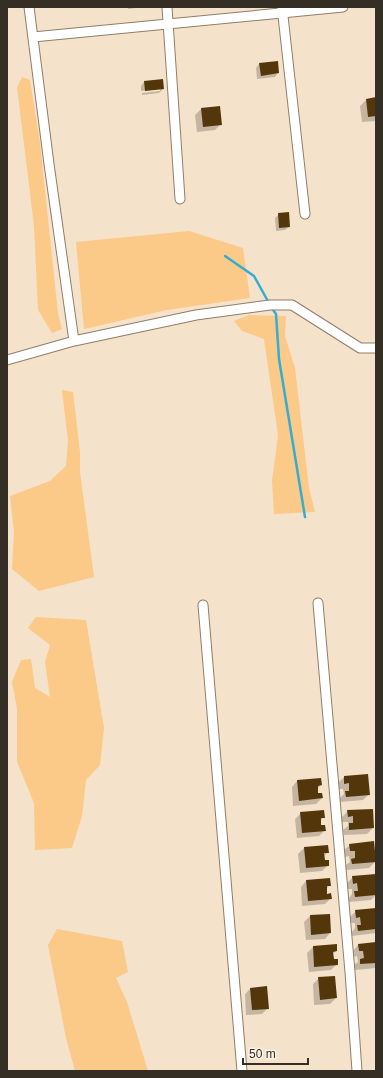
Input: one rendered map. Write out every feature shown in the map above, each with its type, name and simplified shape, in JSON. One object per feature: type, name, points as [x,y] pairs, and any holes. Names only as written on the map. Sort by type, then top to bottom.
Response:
[{"type":"street","points":[[29,7],[48,164],[74,341]]},
{"type":"street","points":[[167,7],[180,199]]},
{"type":"street","points":[[33,37],[169,24],[283,9],[343,7]]},
{"type":"street","points":[[283,9],[305,214]]},
{"type":"street","points":[[7,360],[74,341],[196,315],[270,305],[292,305],[360,348],[376,348]]},
{"type":"street","points":[[318,602],[350,972],[357,1071]]},
{"type":"street","points":[[203,605],[242,1071]]},
{"type":"shaded area","points":[[22,77],[30,80],[40,143],[58,313],[62,329],[52,333],[38,310],[34,226],[17,87]]},
{"type":"shaded area","points":[[189,231],[243,248],[250,298],[167,310],[84,329],[76,242]]},
{"type":"shaded area","points":[[249,315],[286,316],[285,336],[295,368],[309,488],[315,512],[274,514],[272,481],[278,435],[264,339],[242,331],[234,321]]},
{"type":"shaded area","points":[[62,390],[73,392],[80,452],[80,472],[94,577],[39,591],[12,569],[14,532],[10,496],[50,481],[66,466],[68,441]]},
{"type":"shaded area","points":[[36,617],[86,620],[104,728],[100,765],[86,780],[82,816],[72,848],[35,850],[34,803],[17,762],[17,709],[12,682],[21,660],[31,659],[35,688],[50,697],[45,662],[50,645],[28,628]]},
{"type":"shaded area","points":[[57,929],[122,941],[128,972],[116,978],[127,1002],[148,1071],[75,1071],[66,1038],[48,945]]},
{"type":"building","points":[[278,61],[279,73],[261,76],[259,63]]},
{"type":"building","points":[[163,79],[164,89],[145,91],[144,81]]},
{"type":"building","points":[[376,97],[376,116],[368,117],[366,99]]},
{"type":"building","points":[[220,106],[222,125],[203,127],[201,108]]},
{"type":"building","points":[[289,212],[290,227],[279,228],[278,213]]},
{"type":"building","points":[[368,774],[370,795],[346,797],[345,791],[349,791],[349,783],[344,784],[344,776]]},
{"type":"building","points":[[321,778],[322,785],[318,786],[318,793],[322,793],[323,798],[299,801],[297,780]]},
{"type":"building","points":[[373,809],[374,828],[349,830],[349,823],[353,823],[353,816],[348,817],[347,810]]},
{"type":"building","points":[[324,810],[325,818],[321,818],[321,825],[325,825],[326,831],[302,833],[300,812]]},
{"type":"building","points":[[374,841],[376,862],[352,864],[351,859],[355,858],[355,851],[350,851],[349,844]]},
{"type":"building","points":[[328,845],[329,853],[324,853],[325,860],[329,860],[329,866],[306,868],[304,847]]},
{"type":"building","points":[[376,874],[376,895],[355,897],[354,891],[358,891],[357,883],[353,884],[352,876]]},
{"type":"building","points":[[330,878],[331,886],[327,886],[327,894],[331,893],[332,899],[308,901],[306,880]]},
{"type":"building","points":[[376,908],[376,929],[358,931],[357,925],[361,925],[360,917],[356,918],[355,910]]},
{"type":"building","points":[[330,914],[331,933],[311,935],[310,915]]},
{"type":"building","points":[[376,942],[376,963],[360,964],[360,959],[364,958],[363,951],[359,951],[358,944]]},
{"type":"building","points":[[337,944],[337,951],[333,952],[334,959],[338,959],[338,965],[314,967],[313,946]]},
{"type":"building","points":[[335,976],[337,998],[320,1000],[318,977]]},
{"type":"building","points":[[267,986],[269,1009],[252,1010],[250,988]]},
{"type":"waterway","points":[[225,256],[254,276],[269,303]]},
{"type":"waterway","points":[[271,307],[276,314],[279,359],[305,517]]}]
